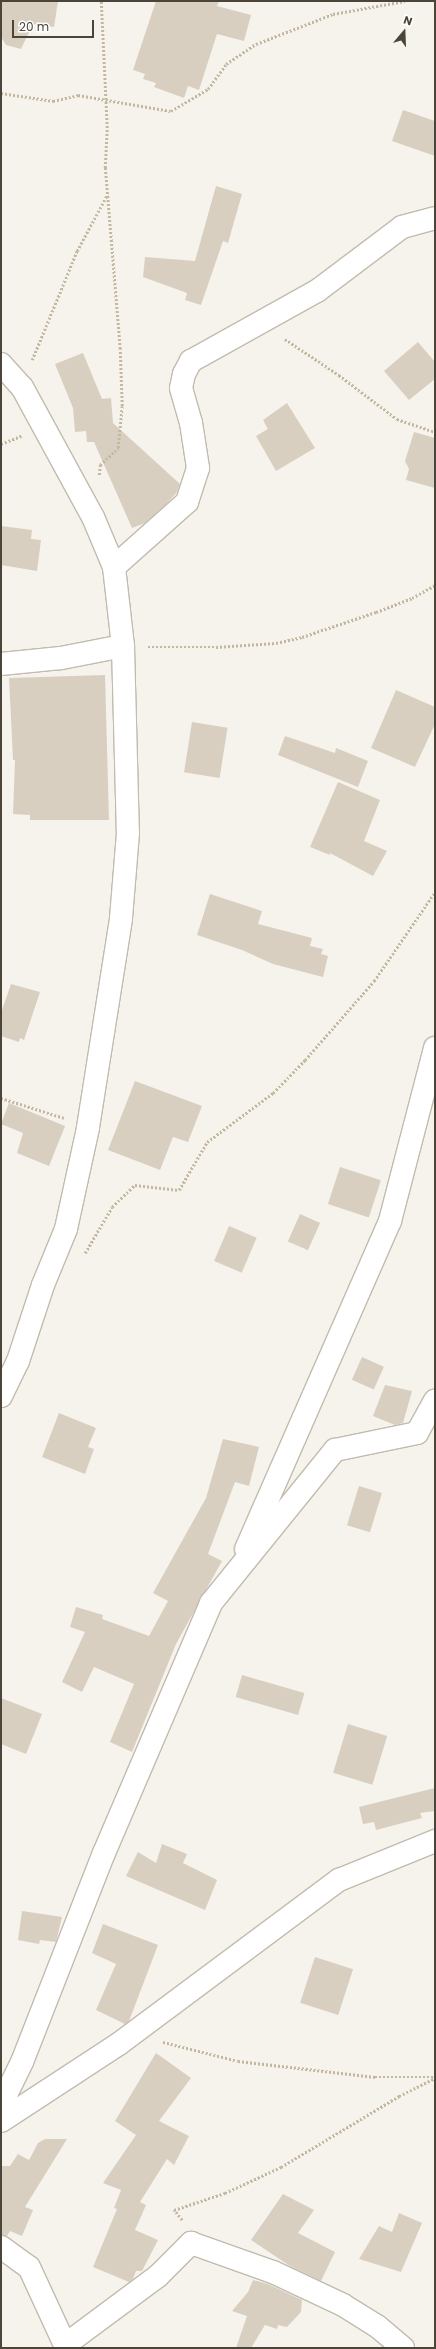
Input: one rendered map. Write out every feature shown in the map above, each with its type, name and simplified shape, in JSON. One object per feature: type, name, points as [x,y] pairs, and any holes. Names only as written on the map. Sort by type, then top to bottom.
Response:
[{"type":"street","points":[[114,567],[187,502],[198,468],[191,423],[181,388],[184,374],[192,361],[317,291],[402,227],[435,218]]},
{"type":"street","points":[[1,364],[22,387],[93,517],[114,567],[124,646],[128,833],[121,919],[88,1128],[66,1229],[18,1361],[1,1396]]},
{"type":"street","points":[[1,664],[61,658],[124,646]]},
{"type":"street","points":[[234,1576],[390,1221],[435,1048]]},
{"type":"street","points":[[1,2105],[22,2062],[104,1853],[211,1603],[335,1450],[417,1433],[435,1401]]},
{"type":"street","points":[[1,2121],[134,2034],[339,1880],[435,1841]]},
{"type":"street","points":[[1,2247],[29,2267],[65,2345],[158,2276],[191,2243],[273,2272],[343,2305],[377,2326],[403,2348]]},
{"type":"path","points":[[93,517],[100,465],[118,448],[122,406],[120,349],[105,168],[107,128],[102,1]]},
{"type":"path","points":[[1,93],[53,101],[78,95],[171,112],[208,89],[226,64],[256,44],[333,14],[405,1]]},
{"type":"path","points":[[22,387],[77,251],[107,194]]},
{"type":"path","points":[[261,323],[339,375],[397,419],[435,432]]},
{"type":"path","points":[[1,439],[6,440]]},
{"type":"path","points":[[124,646],[216,647],[276,643],[302,637],[376,612],[412,598],[435,585]]},
{"type":"path","points":[[81,1260],[112,1207],[135,1184],[179,1190],[207,1142],[273,1093],[305,1060],[374,981],[402,943],[435,892]]},
{"type":"path","points":[[1,1098],[45,1110],[88,1128]]},
{"type":"path","points":[[134,2034],[238,2061],[375,2077],[435,2078]]},
{"type":"path","points":[[191,2243],[199,2239],[174,2210],[225,2193],[282,2167],[399,2096],[435,2078]]},
{"type":"building","points":[[1,1],[58,1],[54,27],[33,24],[21,49],[6,45],[1,37]]},
{"type":"building","points":[[156,1],[219,1],[217,6],[251,15],[244,41],[217,34],[199,90],[188,86],[184,98],[154,87],[156,83],[143,79],[145,74],[133,70]]},
{"type":"building","points":[[403,110],[435,121],[435,156],[392,141]]},
{"type":"building","points":[[216,186],[242,194],[228,243],[223,241],[201,305],[185,300],[187,293],[143,277],[145,257],[195,261]]},
{"type":"building","points":[[418,342],[435,362],[435,379],[409,400],[384,371]]},
{"type":"building","points":[[83,353],[102,399],[111,398],[113,423],[180,484],[177,492],[166,504],[145,523],[132,528],[94,442],[87,442],[86,431],[75,432],[73,408],[55,364]]},
{"type":"building","points":[[287,403],[315,448],[276,471],[256,436],[268,429],[263,420]]},
{"type":"building","points":[[414,432],[435,438],[435,488],[406,480],[409,469],[405,461]]},
{"type":"building","points":[[1,526],[32,530],[31,539],[41,540],[37,571],[1,565]]},
{"type":"building","points":[[105,675],[109,820],[30,820],[30,815],[13,814],[15,760],[13,760],[9,678]]},
{"type":"building","points":[[396,690],[435,707],[435,724],[415,767],[371,748]]},
{"type":"building","points":[[192,722],[228,728],[220,778],[184,772]]},
{"type":"building","points":[[285,736],[335,753],[336,748],[368,761],[358,787],[278,755]]},
{"type":"building","points":[[338,782],[380,800],[364,841],[387,851],[373,876],[330,853],[330,855],[310,847]]},
{"type":"building","points":[[210,894],[262,911],[258,924],[312,938],[310,946],[323,949],[321,954],[328,956],[323,977],[273,964],[242,950],[197,935]]},
{"type":"building","points":[[11,984],[40,992],[24,1040],[20,1038],[19,1042],[1,1036],[1,1013]]},
{"type":"building","points":[[135,1081],[202,1106],[188,1142],[173,1137],[160,1170],[108,1150]]},
{"type":"building","points":[[9,1103],[65,1126],[49,1166],[17,1153],[23,1133],[1,1124]]},
{"type":"building","points":[[340,1167],[381,1180],[369,1217],[328,1204]]},
{"type":"building","points":[[300,1214],[320,1223],[308,1250],[288,1241]]},
{"type":"building","points":[[229,1226],[257,1238],[242,1273],[214,1261]]},
{"type":"building","points":[[362,1357],[384,1367],[374,1390],[352,1380]]},
{"type":"building","points":[[385,1385],[412,1391],[403,1423],[395,1425],[373,1416]]},
{"type":"building","points":[[59,1413],[96,1428],[88,1447],[94,1449],[85,1474],[42,1457]]},
{"type":"building","points":[[223,1439],[259,1447],[249,1486],[235,1482],[208,1554],[222,1561],[176,1644],[132,1752],[110,1742],[134,1684],[94,1667],[82,1692],[62,1682],[85,1632],[70,1627],[76,1607],[103,1615],[102,1619],[149,1636],[168,1601],[153,1593],[206,1498]]},
{"type":"building","points":[[359,1486],[382,1493],[370,1532],[347,1525]]},
{"type":"building","points":[[242,1675],[304,1693],[298,1715],[236,1697]]},
{"type":"building","points":[[1,1698],[42,1714],[26,1754],[1,1744]]},
{"type":"building","points":[[348,1724],[387,1736],[372,1785],[333,1773]]},
{"type":"building","points":[[435,1788],[435,1811],[420,1813],[422,1818],[376,1830],[374,1822],[363,1824],[359,1807]]},
{"type":"building","points":[[162,1844],[187,1854],[183,1863],[217,1880],[205,1910],[126,1876],[138,1852],[156,1863]]},
{"type":"building","points":[[22,1911],[62,1917],[56,1942],[40,1940],[39,1944],[18,1940]]},
{"type":"building","points":[[103,1924],[158,1945],[129,2021],[125,2024],[96,2010],[116,1964],[92,1953]]},
{"type":"building","points":[[315,1957],[353,1969],[338,2015],[300,2003]]},
{"type":"building","points":[[156,2053],[191,2078],[159,2121],[189,2136],[174,2165],[167,2159],[140,2202],[146,2205],[135,2230],[158,2240],[142,2271],[136,2271],[133,2279],[129,2282],[93,2267],[117,2209],[114,2208],[121,2190],[103,2183],[136,2135],[115,2121]]},
{"type":"building","points":[[45,2139],[67,2139],[25,2207],[33,2210],[22,2236],[10,2231],[7,2236],[1,2235],[1,2166],[10,2166],[18,2154],[29,2160],[38,2143]]},
{"type":"building","points":[[283,2194],[314,2210],[298,2233],[335,2252],[321,2281],[290,2266],[251,2240]]},
{"type":"building","points":[[399,2213],[422,2223],[401,2272],[359,2259],[379,2226],[392,2232]]},
{"type":"building","points":[[253,2280],[268,2284],[302,2300],[301,2312],[287,2327],[278,2325],[277,2329],[265,2325],[251,2348],[236,2348],[247,2316],[232,2311],[248,2292]]}]
